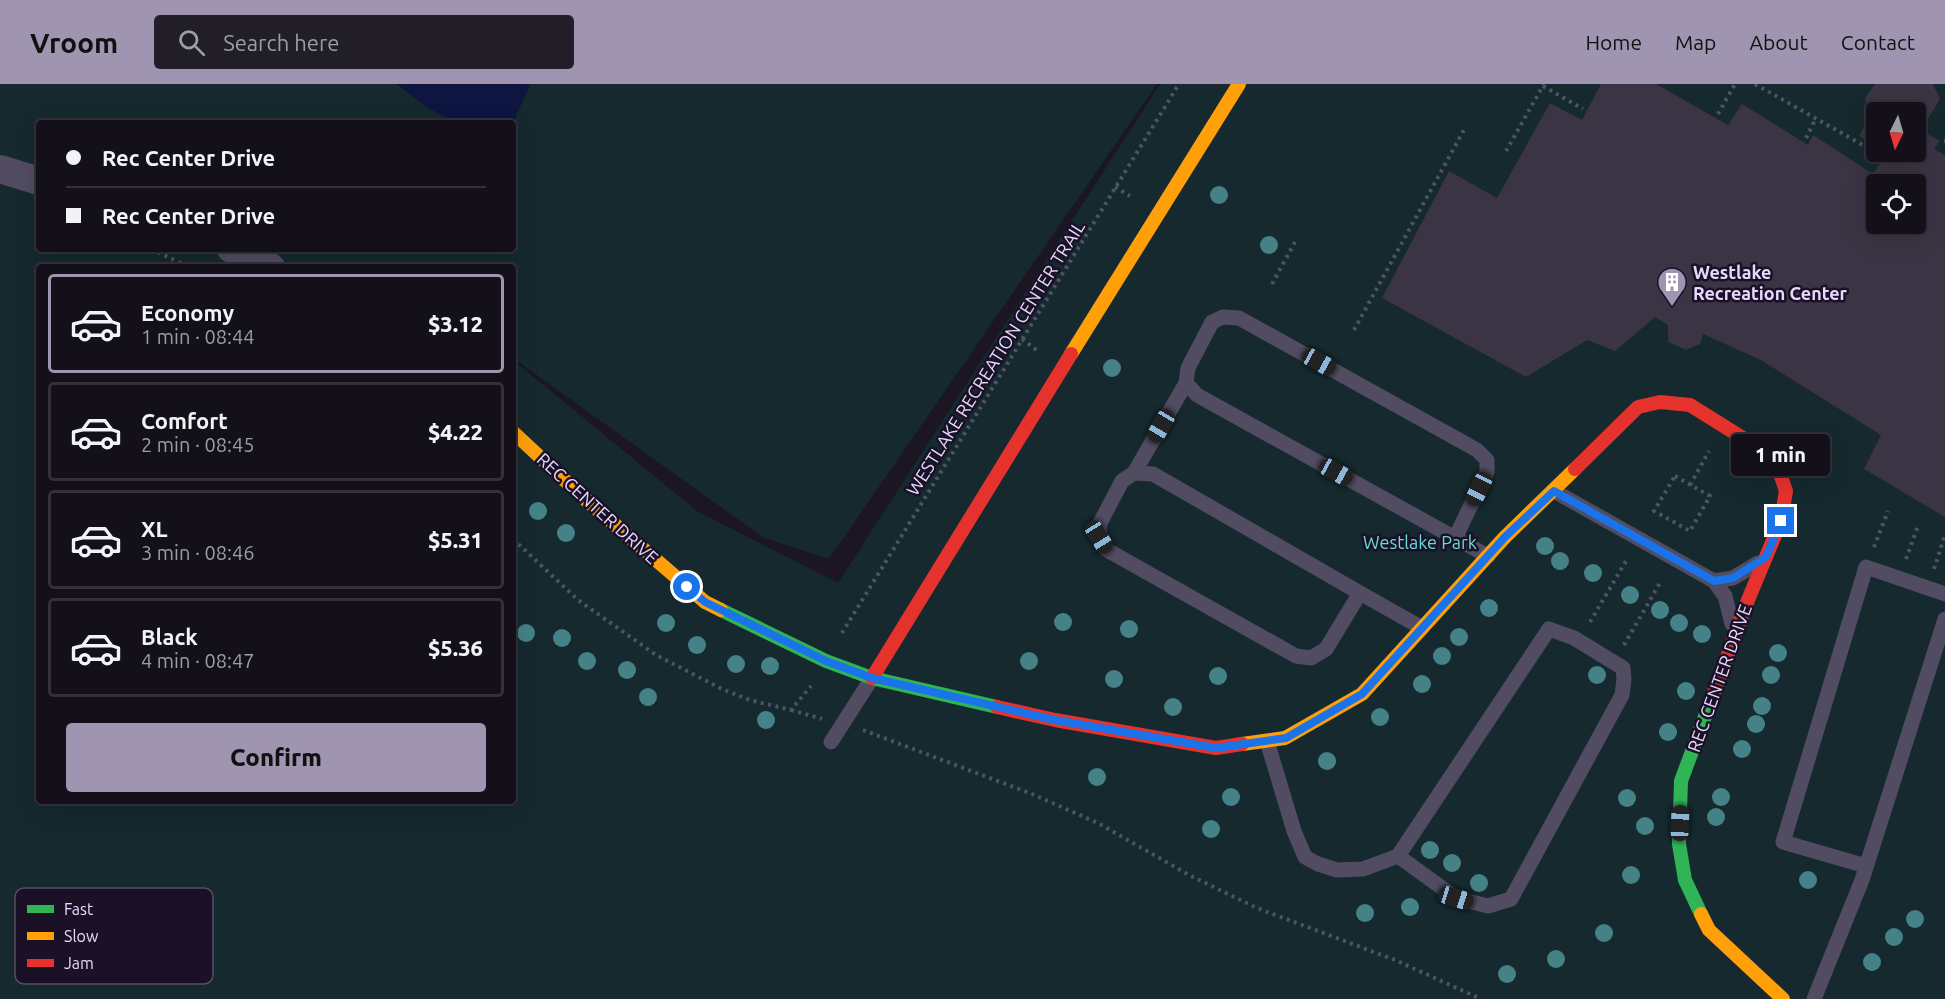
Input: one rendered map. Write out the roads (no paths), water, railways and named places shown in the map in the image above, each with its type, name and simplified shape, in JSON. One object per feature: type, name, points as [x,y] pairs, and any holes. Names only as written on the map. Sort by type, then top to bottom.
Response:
[{"type":"street","points":[[872,678],[1145,232],[1239,84]]},
{"type":"street","points":[[0,169],[36,180]]},
{"type":"street","points":[[238,252],[264,264]]},
{"type":"street","name":"REC CENTER DRIVE","points":[[516,435],[585,499],[705,602],[826,661],[872,678],[1055,720],[1216,748],[1286,738],[1362,694],[1488,556],[1638,407],[1660,402],[1690,405],[1754,445],[1778,465],[1786,491],[1781,521],[1681,781],[1679,844],[1685,880],[1709,930],[1783,999]]},
{"type":"lane","points":[[1360,592],[1326,649],[1311,658],[1296,656],[1107,550],[1099,537],[1100,523],[1122,481],[1134,472],[1186,383],[1188,368],[1212,322],[1223,316],[1239,318],[1477,450],[1487,460],[1487,472],[1455,538]]},
{"type":"lane","points":[[1186,383],[1197,395],[1488,556]]},
{"type":"lane","points":[[1134,472],[1153,474],[1422,628]]},
{"type":"lane","points":[[1554,491],[1714,581],[1725,596],[1734,639]]},
{"type":"lane","points":[[1714,581],[1733,578],[1766,557]]},
{"type":"lane","points":[[1866,866],[1783,842],[1866,567],[1945,594]]},
{"type":"lane","points":[[1814,999],[1866,866],[1945,619]]},
{"type":"lane","points":[[1267,741],[1294,831],[1305,857],[1337,870],[1363,869],[1398,856],[1549,629],[1579,641],[1623,668],[1622,695],[1511,899],[1488,906],[1456,898],[1398,856]]},
{"type":"lane","points":[[831,742],[872,678]]},
{"type":"place","name":"Westlake Recreation Center","points":[[1672,308]]},
{"type":"park label","name":"Westlake Park","points":[[1420,542]]}]
